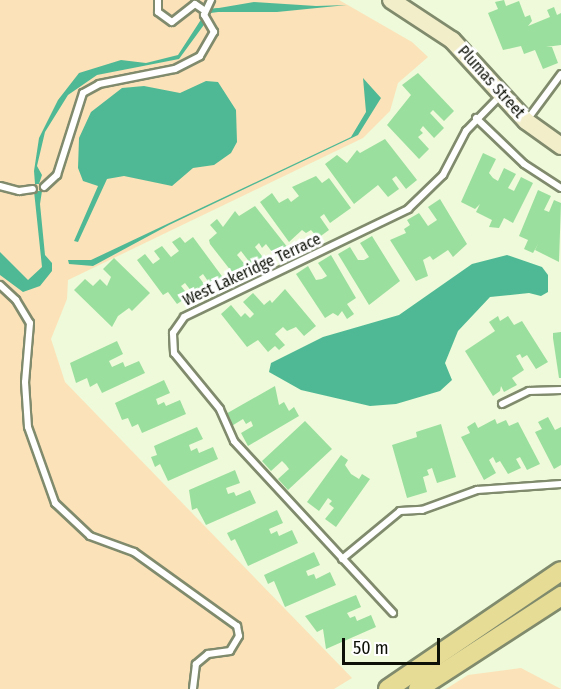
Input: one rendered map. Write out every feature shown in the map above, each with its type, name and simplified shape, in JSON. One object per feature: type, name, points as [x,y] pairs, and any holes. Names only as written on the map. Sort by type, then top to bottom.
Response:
[{"type":"main road","points":[[388,689],[561,571]]},
{"type":"main road","points":[[418,689],[561,596]]},
{"type":"street","name":"Plumas Street","points":[[391,0],[452,40],[526,121],[561,146]]},
{"type":"lane","points":[[158,0],[158,12],[172,22],[195,4],[210,0]]},
{"type":"lane","points":[[204,13],[210,0]]},
{"type":"lane","points":[[45,187],[57,175],[82,93],[99,84],[161,73],[187,63],[209,46],[214,32],[210,21],[195,4]]},
{"type":"lane","points":[[526,121],[561,74]]},
{"type":"lane","name":"West Lakeridge Terrace","points":[[393,613],[234,441],[220,409],[174,353],[173,333],[184,317],[408,209],[443,175],[476,118],[502,94]]},
{"type":"lane","points":[[476,118],[524,164],[561,188]]},
{"type":"lane","points":[[0,186],[19,191],[33,189]]},
{"type":"lane","points":[[0,285],[16,300],[30,323],[25,388],[28,427],[55,504],[90,536],[134,552],[155,565],[231,620],[239,631],[230,651],[200,658],[192,672],[193,689]]},
{"type":"lane","points":[[502,404],[529,391],[561,390]]},
{"type":"lane","points":[[342,559],[400,511],[422,510],[477,490],[561,484]]},
{"type":"shaded area","points":[[0,0],[339,0],[412,42],[428,57],[398,83],[390,111],[363,138],[68,280],[67,299],[51,339],[65,382],[352,678],[334,689],[0,689]]},
{"type":"shaded area","points":[[254,2],[316,6],[347,5],[277,12],[214,12],[213,9]]},
{"type":"shaded area","points":[[202,18],[206,22],[179,59],[97,75],[68,95],[45,132],[37,166],[42,175],[39,184],[35,184],[34,171],[39,138],[58,100],[79,73],[121,60],[146,63],[178,55]]},
{"type":"shaded area","points":[[363,78],[381,98],[358,135],[169,225],[93,266],[69,264],[68,260],[91,260],[351,137],[366,112]]},
{"type":"shaded area","points":[[206,81],[218,82],[236,110],[237,142],[231,153],[214,165],[193,168],[172,186],[124,176],[107,179],[78,242],[74,241],[98,186],[83,181],[78,168],[79,138],[91,112],[122,88],[144,86],[180,93]]},
{"type":"shaded area","points":[[34,191],[42,191],[40,204],[45,255],[52,263],[52,271],[40,286],[23,292],[0,275],[0,252],[28,280],[42,267]]},
{"type":"shaded area","points":[[507,255],[542,267],[548,275],[548,292],[541,296],[529,293],[490,297],[458,331],[445,363],[452,380],[440,391],[396,404],[370,406],[301,390],[269,372],[271,363],[323,337],[399,315],[472,264]]},
{"type":"shaded area","points":[[521,668],[561,689],[446,689],[468,675]]},
{"type":"building","points":[[504,0],[506,6],[519,1],[525,17],[530,15],[532,21],[528,26],[550,17],[547,10],[554,7],[557,15],[561,13],[561,45],[546,47],[552,47],[558,63],[543,69],[535,50],[524,54],[521,46],[503,50],[488,13],[498,9],[495,2]]},
{"type":"building","points":[[418,73],[454,111],[444,121],[433,110],[430,113],[444,128],[434,138],[423,126],[420,130],[423,133],[418,137],[429,149],[419,159],[387,125],[411,95],[402,85]]},
{"type":"building","points":[[385,139],[417,180],[406,189],[396,176],[392,179],[399,189],[388,197],[378,185],[354,204],[325,164],[337,155],[347,163],[357,150],[360,153]]},
{"type":"building","points":[[483,153],[496,159],[489,173],[493,178],[498,181],[504,168],[516,174],[508,188],[514,191],[521,177],[533,183],[513,223],[504,218],[499,228],[489,227],[492,220],[476,212],[480,204],[475,209],[461,202]]},
{"type":"building","points":[[316,176],[322,183],[329,178],[351,208],[330,223],[324,214],[320,217],[329,230],[318,238],[311,230],[306,233],[302,230],[289,242],[260,202],[272,193],[279,203],[288,198],[291,202],[299,196],[292,187]]},
{"type":"building","points":[[538,190],[551,196],[544,210],[549,212],[554,200],[561,203],[559,262],[535,250],[538,244],[533,253],[524,249],[528,240],[519,236]]},
{"type":"building","points":[[440,199],[467,244],[453,257],[448,250],[433,260],[430,256],[423,260],[428,276],[416,281],[390,240],[406,233],[404,229],[410,225],[407,220],[419,213],[428,226],[437,220],[428,207]]},
{"type":"building","points":[[255,206],[288,248],[276,257],[266,244],[262,248],[259,243],[255,247],[265,260],[254,268],[241,251],[237,255],[247,267],[235,276],[210,244],[209,240],[217,233],[210,225],[217,219],[223,227],[235,211],[239,216]]},
{"type":"building","points":[[372,236],[400,281],[369,305],[338,254],[350,247],[358,260],[364,260],[369,257],[360,243]]},
{"type":"building","points":[[180,237],[185,243],[193,237],[224,279],[212,287],[203,274],[199,277],[206,287],[195,296],[185,283],[181,286],[189,296],[177,304],[168,292],[163,295],[137,260],[145,254],[153,264],[160,259],[154,251],[162,246],[171,257],[179,251],[172,242]]},
{"type":"building","points":[[331,255],[356,298],[347,304],[354,314],[347,319],[342,311],[338,316],[333,313],[325,318],[296,274],[308,266],[316,280],[322,279],[327,276],[318,263]]},
{"type":"building","points":[[114,258],[150,293],[132,311],[129,308],[118,316],[112,327],[74,290],[85,279],[93,286],[100,279],[107,286],[111,277],[103,269]]},
{"type":"building","points":[[285,289],[316,326],[304,336],[296,327],[287,331],[283,327],[275,334],[285,345],[279,350],[275,346],[268,352],[258,340],[247,347],[221,314],[231,305],[241,317],[245,313],[250,318],[254,314],[243,302],[253,293],[264,305],[270,300],[272,303]]},
{"type":"building","points":[[498,316],[500,321],[508,316],[514,325],[522,321],[548,362],[536,369],[527,355],[522,358],[520,354],[516,356],[524,370],[512,378],[517,385],[504,392],[501,386],[500,391],[493,396],[465,351],[495,331],[489,322]]},
{"type":"building","points":[[561,332],[561,378],[559,378],[553,333]]},
{"type":"building","points":[[117,341],[123,354],[109,361],[112,367],[123,362],[125,367],[139,361],[145,373],[102,393],[97,383],[90,387],[87,378],[76,383],[70,363]]},
{"type":"building","points":[[164,380],[170,393],[156,399],[158,405],[164,402],[166,406],[180,400],[186,414],[142,433],[138,424],[132,427],[128,418],[122,420],[115,403]]},
{"type":"building","points":[[275,386],[279,405],[284,402],[289,411],[294,407],[299,416],[248,446],[241,433],[253,426],[251,421],[246,424],[243,419],[230,427],[224,415]]},
{"type":"building","points":[[548,417],[555,430],[561,427],[561,465],[554,469],[535,432],[542,429],[538,422]]},
{"type":"building","points":[[495,419],[497,424],[506,420],[509,426],[518,422],[540,464],[527,470],[520,457],[516,459],[521,468],[508,474],[500,461],[496,463],[493,457],[489,460],[496,473],[484,480],[461,437],[470,433],[467,427],[475,422],[478,428]]},
{"type":"building","points":[[305,421],[332,449],[288,490],[278,479],[289,469],[286,465],[282,461],[271,471],[262,461]]},
{"type":"building","points":[[441,424],[456,477],[437,483],[432,468],[427,470],[429,475],[423,477],[427,492],[407,498],[392,445],[417,437],[416,432]]},
{"type":"building","points":[[197,427],[203,439],[189,445],[191,451],[197,448],[199,453],[213,447],[218,459],[168,481],[160,464],[155,467],[151,457],[157,455],[154,446]]},
{"type":"building","points":[[341,455],[348,460],[345,465],[351,474],[359,479],[362,474],[370,479],[336,527],[325,519],[334,508],[329,504],[332,501],[328,498],[319,511],[307,502]]},
{"type":"building","points":[[235,470],[240,483],[226,488],[228,494],[234,492],[236,496],[250,490],[256,503],[206,525],[197,508],[192,510],[189,490]]},
{"type":"building","points":[[277,510],[283,523],[269,529],[271,534],[277,531],[279,536],[292,530],[298,543],[248,566],[235,539],[231,541],[227,533]]},
{"type":"building","points":[[314,552],[320,565],[306,571],[308,576],[314,574],[316,579],[330,572],[336,585],[285,607],[274,581],[268,584],[264,575]]},
{"type":"building","points":[[356,595],[361,607],[347,613],[350,618],[355,616],[357,621],[371,615],[376,627],[326,649],[323,629],[317,632],[305,616]]},
{"type":"waterway","points":[[205,18],[210,11],[218,10]]}]
